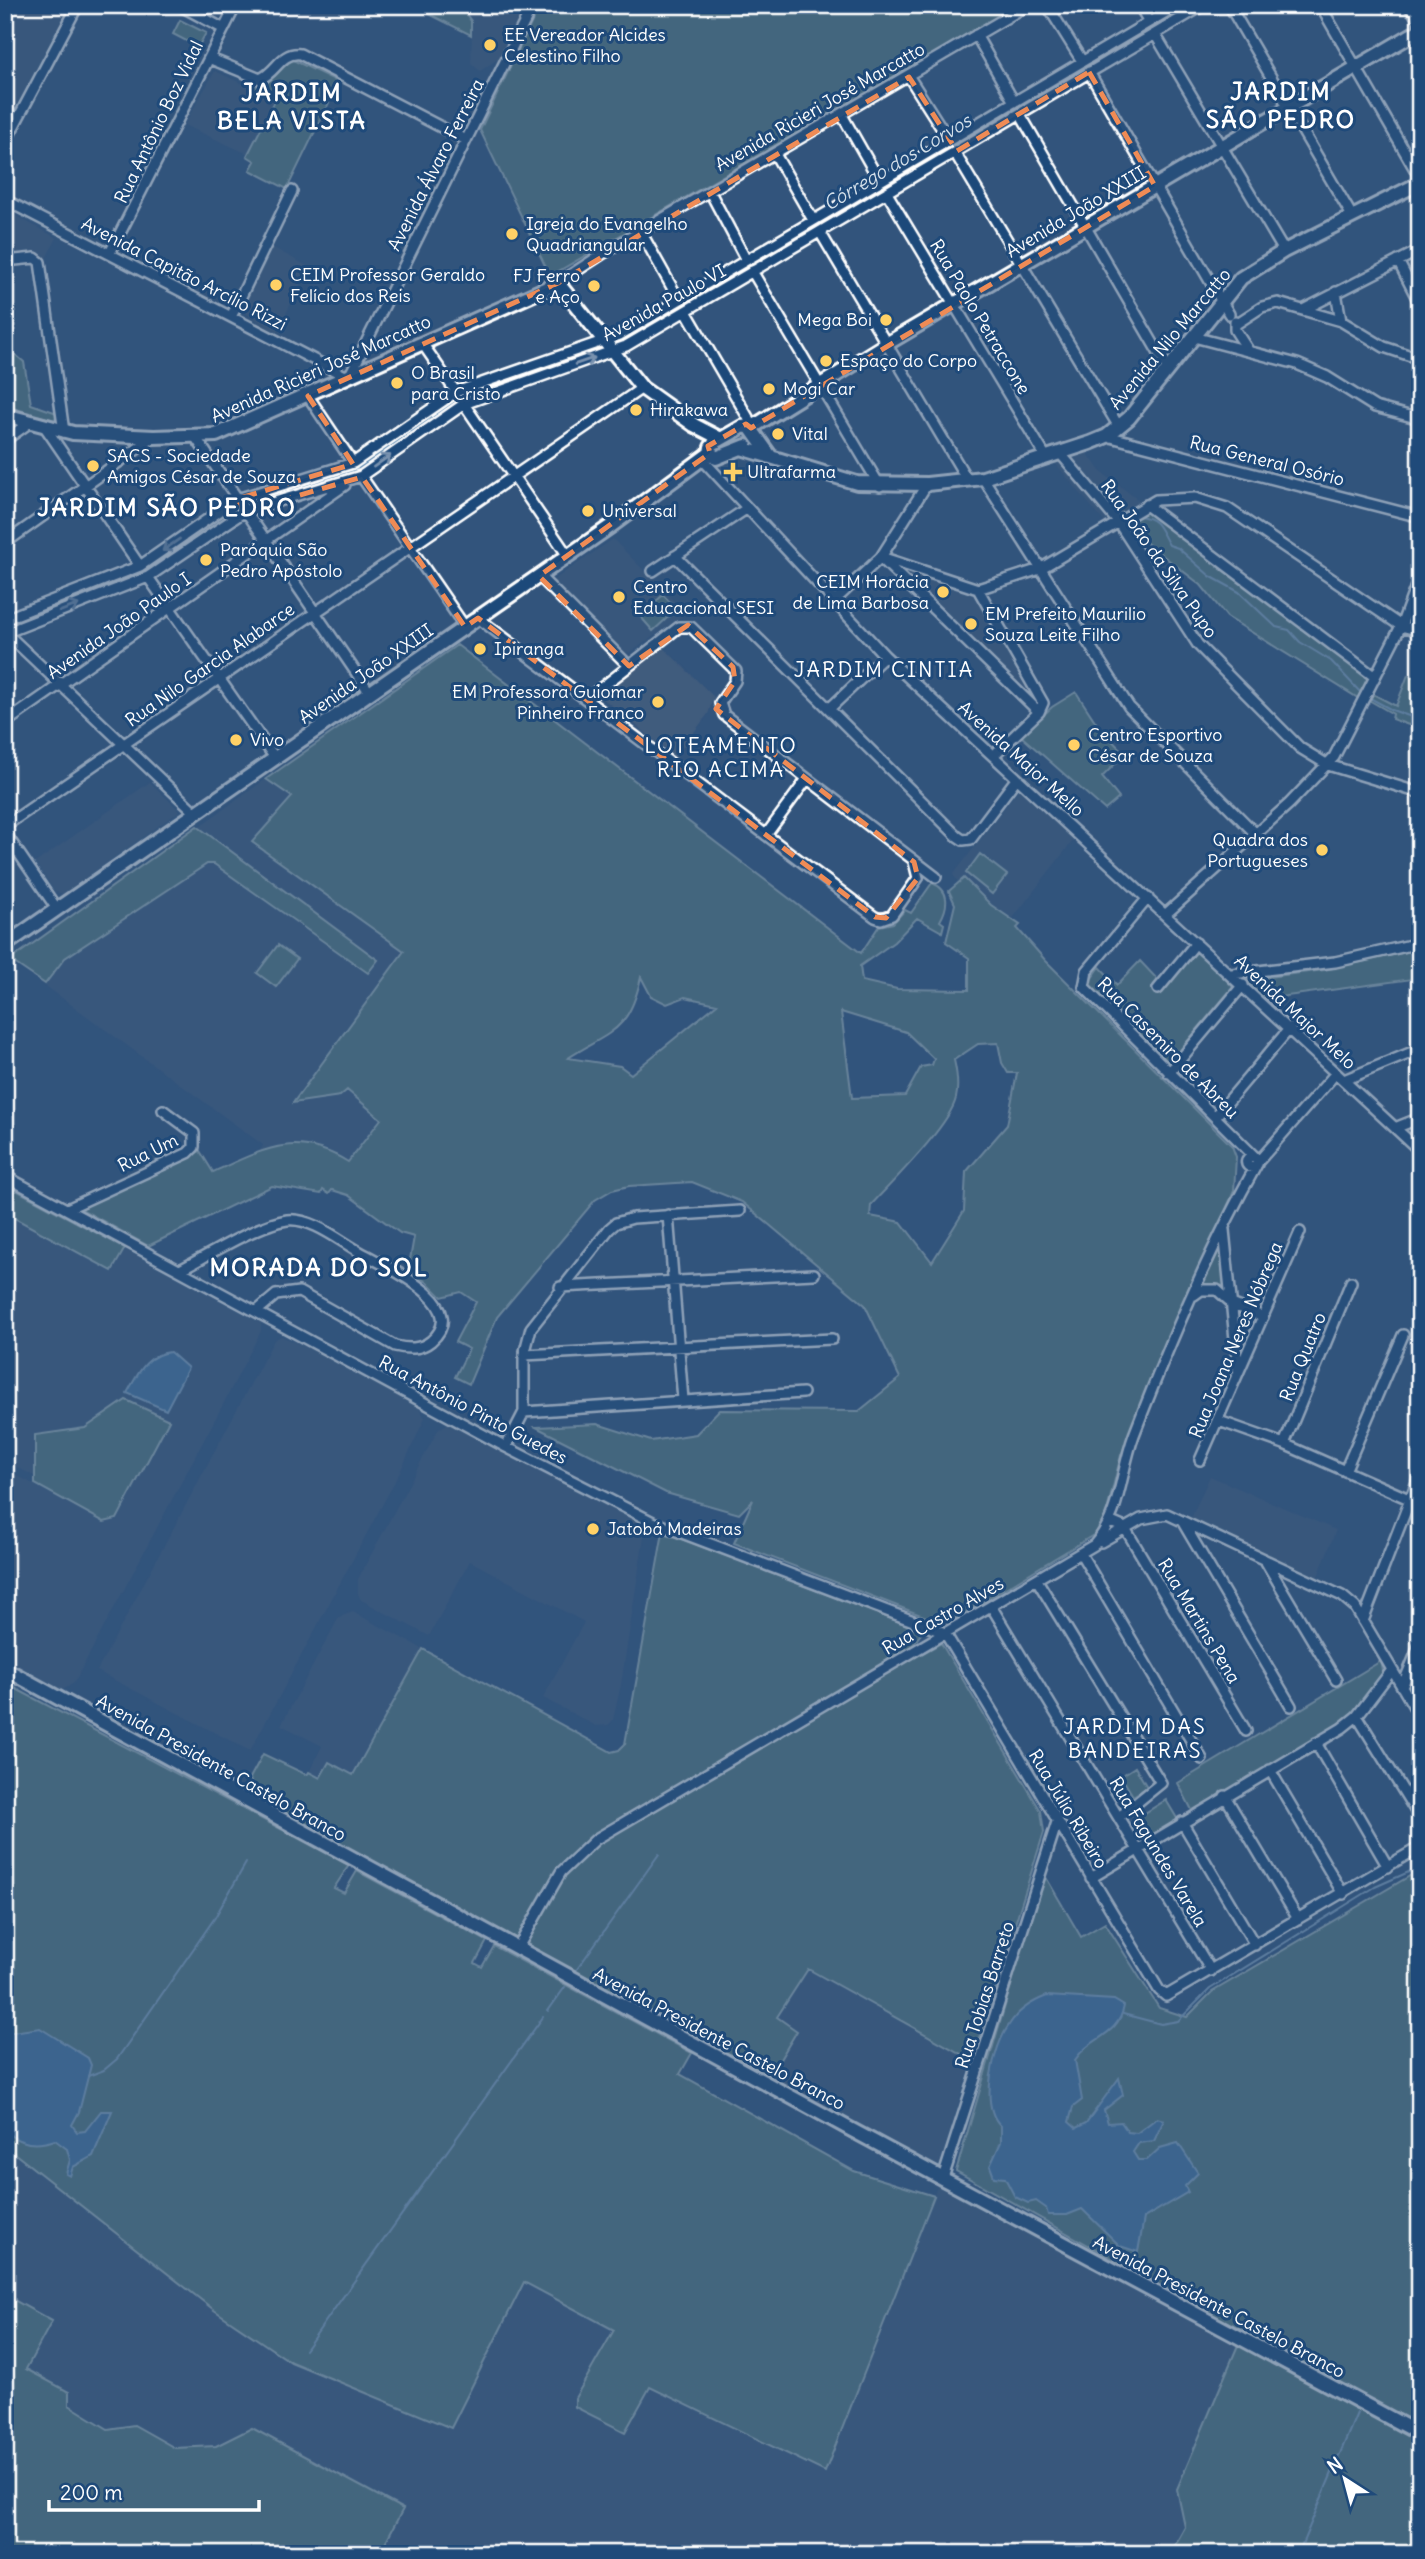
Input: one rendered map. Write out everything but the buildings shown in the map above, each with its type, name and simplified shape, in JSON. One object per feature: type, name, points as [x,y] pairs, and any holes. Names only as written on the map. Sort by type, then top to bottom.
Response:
[{"type":"street","points":[[5,143],[78,5]]},
{"type":"street","points":[[179,5],[224,29]]},
{"type":"street","name":"Rua Antônio Boz Vidal","points":[[110,253],[211,59],[236,5]]},
{"type":"street","name":"Avenida Álvaro Ferreira","points":[[348,377],[534,5]]},
{"type":"street","name":"Avenida Ricieri José Marcatto","points":[[5,415],[64,432],[196,438],[229,431],[558,283],[1028,5]]},
{"type":"street","points":[[1047,5],[1082,61]]},
{"type":"street","points":[[1139,5],[1149,22]]},
{"type":"street","name":"Avenida Paulo VI","points":[[5,619],[140,566],[237,499],[353,463],[456,391],[620,335],[1178,5]]},
{"type":"street","name":"Avenida Paulo VI","points":[[5,633],[148,577],[245,511],[356,478],[464,404],[614,351],[1204,5]]},
{"type":"street","points":[[1229,5],[1352,216]]},
{"type":"street","points":[[1320,5],[1420,180]]},
{"type":"street","points":[[1409,5],[1420,23]]},
{"type":"street","name":"Avenida João XXIII","points":[[753,430],[888,343],[1420,30]]},
{"type":"street","points":[[976,34],[1014,102]]},
{"type":"street","points":[[1155,34],[1284,251]]},
{"type":"street","points":[[211,59],[260,79],[270,74],[288,54],[300,54],[466,140]]},
{"type":"street","points":[[1089,72],[1248,350]]},
{"type":"street","points":[[909,76],[949,140]]},
{"type":"street","points":[[1020,114],[1087,225],[1168,369]]},
{"type":"street","points":[[842,115],[879,180]]},
{"type":"street","points":[[955,153],[1119,427]]},
{"type":"street","points":[[775,155],[813,220]]},
{"type":"street","name":"Avenida Nilo Marcatto","points":[[741,448],[857,483],[927,484],[984,478],[1107,436],[1119,427],[1241,278],[1284,251],[1420,180]]},
{"type":"street","points":[[231,317],[292,191]]},
{"type":"street","points":[[710,192],[746,260]]},
{"type":"street","name":"Rua Paolo Petraccone","points":[[887,193],[1046,457]]},
{"type":"street","name":"Avenida Capitão Arcílio Rizzi","points":[[5,200],[348,377]]},
{"type":"street","points":[[641,232],[679,300]]},
{"type":"street","points":[[820,232],[968,481]]},
{"type":"street","points":[[1305,309],[1420,250]]},
{"type":"street","points":[[5,261],[35,258],[40,262],[64,432]]},
{"type":"street","points":[[1398,261],[1420,304]]},
{"type":"street","points":[[752,271],[880,485]]},
{"type":"street","points":[[558,283],[642,388],[694,425],[712,451],[714,473]]},
{"type":"street","points":[[1336,292],[1341,321]]},
{"type":"street","points":[[1219,343],[1230,338],[1236,327],[1270,304],[1305,309],[1341,321],[1384,347],[1420,359]]},
{"type":"street","points":[[686,311],[771,457]]},
{"type":"street","points":[[1194,337],[1248,350],[1327,377],[1375,407],[1420,419]]},
{"type":"street","points":[[422,344],[456,391]]},
{"type":"street","name":"Rua Nilo Garcia Alabarce","points":[[5,826],[642,388]]},
{"type":"street","points":[[309,396],[353,463]]},
{"type":"street","points":[[464,404],[568,555]]},
{"type":"street","points":[[5,440],[29,423]]},
{"type":"street","name":"Avenida João XXIII","points":[[5,945],[539,576],[745,426],[753,430]]},
{"type":"street","points":[[45,427],[140,566]]},
{"type":"street","name":"Avenida João XXIII","points":[[712,451],[741,448],[752,443],[753,430]]},
{"type":"street","name":"Rua General Osório","points":[[1107,436],[1420,517]]},
{"type":"street","points":[[5,543],[154,437]]},
{"type":"street","points":[[196,438],[370,692]]},
{"type":"street","name":"Rua João da Silva Pupo","points":[[1060,453],[1118,522],[1198,645],[1300,748],[1328,765],[1420,793]]},
{"type":"street","name":"Avenida Major Mello","points":[[714,473],[885,656],[1148,898]]},
{"type":"street","points":[[356,478],[410,547],[465,627]]},
{"type":"street","name":"Avenida João Paulo I","points":[[5,723],[356,478]]},
{"type":"street","points":[[984,478],[1129,707],[1256,834]]},
{"type":"street","points":[[833,602],[881,557],[927,484]]},
{"type":"street","points":[[881,557],[978,589],[1040,569],[1146,505],[1180,497],[1227,508],[1401,626],[1420,631]]},
{"type":"street","points":[[1146,505],[1375,677]]},
{"type":"street","points":[[653,571],[746,509]]},
{"type":"street","points":[[675,556],[957,836],[971,839],[1017,778]]},
{"type":"street","points":[[881,557],[1039,712]]},
{"type":"street","points":[[1166,914],[1328,765],[1342,744],[1401,626],[1420,575]]},
{"type":"street","points":[[539,576],[629,666]]},
{"type":"street","points":[[148,577],[275,758]]},
{"type":"street","points":[[978,589],[1044,703],[1039,712],[993,756]]},
{"type":"street","points":[[478,618],[875,917],[881,919],[892,915],[918,878],[914,862]]},
{"type":"street","points":[[587,699],[679,627],[691,627],[736,671],[735,681],[720,703],[724,715],[936,877],[918,878]]},
{"type":"street","points":[[5,633],[197,813]]},
{"type":"street","points":[[829,709],[885,656]]},
{"type":"street","points":[[766,835],[807,779]]},
{"type":"street","points":[[5,833],[57,909]]},
{"type":"street","name":"Avenida Major Melo","points":[[1148,898],[1420,1151]]},
{"type":"street","name":"Rua Casemiro de Abreu","points":[[1148,898],[1084,976],[1087,992],[1238,1139],[1252,1162]]},
{"type":"street","points":[[1158,989],[1196,943]]},
{"type":"street","points":[[1232,974],[1335,962],[1420,943]]},
{"type":"street","points":[[1169,1073],[1243,985]]},
{"type":"street","points":[[1214,1117],[1290,1028]]},
{"type":"street","points":[[1340,1076],[1420,1049]]},
{"type":"street","name":"Rua Castro Alves","points":[[517,1949],[561,1872],[596,1839],[1094,1545],[1111,1522],[1135,1434],[1193,1296],[1241,1193],[1252,1162],[1340,1076]]},
{"type":"street","name":"Rua Um","points":[[67,1209],[188,1153],[194,1147],[194,1133],[163,1110]]},
{"type":"street","points":[[1395,1128],[1420,1118]]},
{"type":"street","name":"Rua Antônio Pinto Guedes","points":[[5,1176],[506,1447],[653,1522],[945,1633]]},
{"type":"street","points":[[506,1447],[523,1412],[524,1355],[531,1328],[560,1287],[616,1223],[633,1218],[740,1212]]},
{"type":"street","points":[[668,1216],[683,1401]]},
{"type":"street","points":[[180,1270],[267,1227],[289,1220],[299,1220],[415,1282],[432,1298],[441,1318],[436,1337],[426,1345],[406,1349],[395,1346],[299,1292],[276,1294],[257,1311]]},
{"type":"street","points":[[1224,1227],[1234,1305],[1238,1371]]},
{"type":"street","name":"Rua Joana Neres Nóbrega","points":[[1200,1461],[1300,1232]]},
{"type":"street","points":[[560,1287],[814,1275]]},
{"type":"street","name":"Rua Quatro","points":[[1284,1444],[1351,1282]]},
{"type":"street","points":[[1193,1296],[1201,1290],[1217,1290],[1234,1305],[1263,1317]]},
{"type":"street","points":[[1345,1471],[1403,1335]]},
{"type":"street","points":[[524,1355],[832,1339]]},
{"type":"street","points":[[523,1412],[803,1393]]},
{"type":"street","points":[[1219,1421],[1284,1444],[1409,1499]]},
{"type":"street","points":[[1363,1621],[1420,1474]]},
{"type":"street","points":[[1094,1545],[1125,1528],[1160,1514],[1181,1519],[1342,1596],[1354,1607],[1420,1717]]},
{"type":"street","points":[[1181,1519],[1291,1706]]},
{"type":"street","points":[[1111,1522],[1125,1528]]},
{"type":"street","name":"Rua Martins Pena","points":[[1125,1528],[1247,1731]]},
{"type":"street","points":[[1081,1554],[1202,1759]]},
{"type":"street","points":[[1265,1561],[1336,1680]]},
{"type":"street","points":[[1037,1580],[1161,1783],[1119,1817]]},
{"type":"street","name":"Rua Fagundes Varela","points":[[991,1606],[1211,1971]]},
{"type":"street","name":"Rua Júlio Ribeiro","points":[[945,1633],[1159,1990],[1170,1996],[1211,1971]]},
{"type":"street","points":[[1402,1687],[1420,1644]]},
{"type":"street","name":"Avenida Presidente Castelo Branco","points":[[5,1669],[517,1949],[1420,2434]]},
{"type":"street","points":[[1091,1878],[1357,1716],[1392,1670]]},
{"type":"street","points":[[1357,1716],[1420,1818]]},
{"type":"street","points":[[1316,1743],[1388,1867]]},
{"type":"street","points":[[1270,1770],[1343,1894]]},
{"type":"street","points":[[1225,1796],[1298,1919]]},
{"type":"street","name":"Rua Tobias Barreto","points":[[943,2179],[1057,1822]]},
{"type":"street","points":[[1182,1822],[1255,1945]]},
{"type":"street","points":[[1211,1971],[1420,1847]]},
{"type":"highlighted area","points":[[1089,72],[1155,186],[751,428],[746,424],[708,446],[710,453],[539,576],[629,666],[688,625],[733,667],[735,681],[716,709],[914,862],[918,878],[886,918],[875,917],[478,618],[465,627],[362,477],[245,511],[237,499],[353,464],[308,396],[558,283],[909,77],[957,151]]},
{"type":"shaded area","points":[[5,5],[70,5],[5,127]]},
{"type":"shaded area","name":"EE Vereador Alcides Celestino Filho","points":[[464,5],[528,5],[504,55],[480,71],[471,63],[472,30],[469,15],[462,8]]},
{"type":"shaded area","points":[[1085,65],[1087,69],[1017,110],[1015,107]]},
{"type":"shaded area","points":[[215,71],[276,99],[248,154],[184,125]]},
{"type":"shaded area","points":[[1013,108],[1015,111],[889,186],[887,182]]},
{"type":"shaded area","points":[[5,210],[57,238],[45,260],[29,253],[5,257]]},
{"type":"shaded area","name":"CEIM Professor Geraldo Felício dos Reis","points":[[270,246],[309,267],[276,334],[242,311],[242,303]]},
{"type":"shaded area","points":[[598,346],[601,350],[462,399],[460,395]]},
{"type":"shaded area","points":[[458,396],[461,400],[358,471],[356,467]]},
{"type":"shaded area","points":[[1086,451],[1100,471],[1141,502],[1105,523],[1055,463]]},
{"type":"shaded area","points":[[354,467],[356,472],[246,505],[244,501]]},
{"type":"shaded area","name":"Centro Educacional SESI","points":[[613,539],[686,613],[630,653],[624,652],[552,581]]},
{"type":"shaded area","points":[[147,566],[150,570],[144,574],[14,626],[11,622]]},
{"type":"shaded area","points":[[904,571],[971,590],[1033,695],[1030,696],[935,606],[903,574]]},
{"type":"shaded area","name":"EM Professora Guiomar Pinheiro Franco","points":[[663,647],[714,697],[708,714],[675,757],[601,697]]},
{"type":"shaded area","points":[[266,779],[292,796],[253,842],[393,943],[432,894],[347,1090],[381,1118],[348,1162],[326,1149],[288,1144],[260,1151],[263,1145],[10,960]]},
{"type":"shaded area","points":[[150,782],[180,811],[63,894],[55,892],[35,863]]},
{"type":"shaded area","points":[[1019,789],[1075,838],[1013,918],[991,905],[964,878],[959,883],[953,875]]},
{"type":"shaded area","points":[[5,1184],[261,1323],[261,1331],[227,1397],[74,1683],[61,1691],[5,1663],[5,1469],[104,1522],[118,1520],[5,1461]]},
{"type":"shaded area","points":[[281,1336],[321,1353],[418,1406],[425,1418],[401,1470],[250,1751],[97,1671],[274,1340]]},
{"type":"shaded area","points":[[170,1352],[188,1368],[166,1410],[127,1393],[149,1361]]},
{"type":"shaded area","points":[[448,1423],[639,1522],[645,1530],[621,1685],[613,1720],[608,1725],[596,1726],[543,1698],[584,1622],[470,1561],[429,1636],[361,1600],[358,1594],[358,1579],[438,1430]]},
{"type":"shaded area","points":[[1210,1476],[1336,1530],[1317,1579],[1191,1518]]},
{"type":"shaded area","points":[[353,1612],[423,1649],[353,1776],[320,1779],[309,1772],[322,1746],[281,1725],[339,1617]]},
{"type":"shaded area","points":[[808,1969],[972,2060],[939,2167],[770,2076],[797,2031],[776,2018]]},
{"type":"shaded area","points":[[1047,1996],[1114,2000],[1124,2006],[1116,2024],[1075,2060],[1082,2100],[1073,2107],[1069,2122],[1076,2128],[1086,2123],[1119,2078],[1123,2095],[1104,2110],[1108,2123],[1121,2122],[1128,2132],[1137,2133],[1157,2118],[1164,2120],[1154,2141],[1139,2143],[1133,2152],[1138,2160],[1147,2160],[1160,2148],[1178,2143],[1198,2173],[1185,2186],[1188,2192],[1144,2218],[1138,2252],[1120,2246],[1082,2209],[1067,2215],[1048,2215],[1046,2208],[1036,2201],[1028,2203],[1015,2197],[1005,2178],[994,2177],[990,2166],[1001,2142],[1001,2126],[994,2117],[990,2091],[998,2047],[1016,2015]]},
{"type":"shaded area","points":[[40,2028],[88,2058],[91,2065],[79,2112],[72,2125],[77,2132],[85,2131],[101,2111],[112,2111],[93,2156],[73,2167],[70,2176],[66,2174],[70,2160],[67,2149],[55,2140],[29,2143],[5,2131],[5,2033]]},
{"type":"shaded area","points":[[5,2146],[214,2310],[291,2362],[451,2427],[524,2281],[614,2330],[575,2398],[650,2387],[825,2472],[938,2184],[1345,2402],[1281,2554],[379,2554],[403,2509],[370,2492],[177,2536],[48,2509],[5,2486]]},
{"type":"green space","points":[[421,5],[464,5],[462,8],[471,21],[471,35],[419,9]]},
{"type":"green space","points":[[540,5],[1018,5],[550,276],[480,130]]},
{"type":"green space","points":[[180,20],[206,33],[198,47],[173,34]]},
{"type":"green space","points":[[293,60],[339,82],[287,189],[250,170],[255,161],[247,156],[276,99],[249,86],[269,81]]},
{"type":"green space","points":[[5,350],[10,350],[24,362],[31,404],[57,413],[55,420],[5,406]]},
{"type":"green space","points":[[1145,510],[1185,537],[1248,588],[1370,678],[1358,698],[1227,617],[1201,585],[1127,528],[1129,518]]},
{"type":"green space","points":[[663,595],[677,609],[653,631],[640,616]]},
{"type":"green space","points":[[457,645],[861,953],[879,926],[893,923],[905,910],[911,913],[932,883],[938,886],[946,899],[940,921],[944,924],[942,932],[917,918],[894,942],[860,966],[862,981],[897,989],[969,990],[969,958],[946,942],[955,904],[949,891],[964,878],[991,905],[1020,925],[1017,928],[1046,961],[1232,1146],[1236,1157],[1234,1191],[1121,1455],[1106,1515],[1095,1534],[949,1622],[931,1619],[734,1543],[753,1500],[739,1514],[666,1493],[536,1427],[597,1424],[651,1441],[696,1434],[719,1410],[859,1411],[900,1378],[865,1305],[742,1202],[692,1182],[629,1186],[612,1190],[595,1200],[497,1317],[469,1384],[455,1377],[469,1349],[455,1342],[476,1302],[461,1292],[442,1297],[427,1282],[408,1271],[414,1237],[400,1233],[348,1195],[332,1190],[329,1194],[323,1190],[321,1194],[272,1186],[148,1246],[79,1208],[200,1151],[213,1172],[248,1156],[280,1146],[312,1147],[348,1162],[381,1119],[347,1090],[340,1096],[293,1103],[404,951],[252,842],[292,797],[266,779]],"holes":[[[641,977],[651,996],[667,1004],[685,997],[717,1004],[631,1074],[620,1066],[568,1058],[606,1035],[624,1020]],[[841,1012],[906,1032],[934,1059],[932,1065],[921,1067],[905,1096],[852,1098]],[[998,1043],[1002,1063],[1008,1073],[1017,1073],[1007,1125],[966,1172],[964,1211],[932,1262],[901,1222],[870,1216],[871,1205],[943,1123],[957,1093],[954,1060],[978,1044]]]},
{"type":"green space","points":[[1408,675],[1420,679],[1420,729],[1392,719],[1393,714],[1367,699],[1371,693],[1396,706]]},
{"type":"green space","name":"Centro Esportivo César de Souza","points":[[1076,692],[1099,727],[1125,754],[1102,777],[1119,798],[1105,810],[1021,736],[1052,707]]},
{"type":"green space","points":[[197,826],[378,960],[368,973],[214,864],[207,864],[65,958],[45,984],[10,960]]},
{"type":"green space","points":[[980,854],[1007,875],[992,894],[966,873]]},
{"type":"green space","points":[[278,945],[297,959],[276,987],[257,973]]},
{"type":"green space","points":[[1197,949],[1233,987],[1169,1063],[1089,982],[1100,967],[1117,985],[1140,961],[1158,980],[1151,989],[1159,995]]},
{"type":"green space","points":[[1420,949],[1420,978],[1265,999],[1245,980],[1324,970]]},
{"type":"green space","points":[[5,1184],[125,1248],[112,1271],[5,1213]]},
{"type":"green space","points":[[1221,1246],[1227,1291],[1215,1284],[1201,1287]]},
{"type":"green space","points":[[126,1400],[169,1420],[117,1519],[104,1522],[35,1484],[35,1435],[85,1428]]},
{"type":"green space","points":[[663,1532],[923,1631],[915,1642],[921,1654],[941,1643],[1041,1811],[1044,1832],[972,2060],[808,1969],[777,2017],[797,2031],[770,2076],[254,1798],[250,1778],[263,1754],[307,1775],[309,1772],[320,1778],[329,1762],[353,1775],[423,1649],[611,1752],[619,1750],[625,1744]]},
{"type":"green space","points":[[1381,1661],[1384,1676],[1346,1722],[1193,1812],[1178,1783]]},
{"type":"green space","points":[[5,1683],[349,1865],[334,1888],[344,1893],[357,1871],[487,1941],[475,1963],[482,1967],[494,1946],[692,2053],[680,2074],[854,2171],[934,2196],[825,2472],[650,2387],[625,2432],[575,2407],[575,2398],[614,2330],[524,2282],[451,2428],[291,2362],[214,2310],[5,2146]]},
{"type":"green space","points":[[1135,1767],[1147,1787],[1133,1796],[1121,1776]]},
{"type":"green space","points":[[1166,1800],[1178,1820],[1143,1842],[1132,1821]]},
{"type":"green space","points":[[1420,1870],[1420,2428],[1356,2395],[956,2171],[1044,1874],[1081,1937],[1105,1923],[1159,2008],[1187,2017],[1212,1992]]},
{"type":"green space","points":[[5,2295],[52,2321],[26,2369],[69,2392],[69,2405],[108,2429],[134,2425],[175,2448],[216,2446],[252,2428],[403,2509],[379,2554],[5,2554]]},
{"type":"green space","points":[[1238,2345],[1420,2442],[1420,2554],[1170,2554],[1185,2527],[1177,2489]]},
{"type":"waterway","name":"Córrego dos Corvos","points":[[231,511],[236,508]]},
{"type":"waterway","points":[[1139,516],[1155,522],[1169,545],[1178,548],[1210,576],[1239,592],[1276,627],[1289,630],[1300,642],[1331,661],[1361,693]]},
{"type":"waterway","points":[[1370,698],[1392,710],[1420,720]]},
{"type":"waterway","points":[[575,1972],[659,1854]]},
{"type":"waterway","points":[[88,2076],[104,2070],[117,2059],[214,1919],[246,1863]]},
{"type":"waterway","points":[[1123,2014],[1161,2024],[1178,2021],[1210,1989],[1375,1887],[1420,1867]]},
{"type":"waterway","points":[[548,2011],[565,1987]]},
{"type":"waterway","points":[[305,2350],[543,2017]]},
{"type":"waterway","points":[[1298,2554],[1357,2413]]},
{"type":"place","name":"EE Vereador Alcides Celestino Filho","points":[[490,45]]},
{"type":"place","name":"Igreja do Evangelho Quadriangular","points":[[512,234]]},
{"type":"place","name":"CEIM Professor Geraldo Felício dos Reis","points":[[276,285]]},
{"type":"place","name":"FJ Ferro e Aço","points":[[594,286]]},
{"type":"place","name":"Mega Boi","points":[[886,320]]},
{"type":"place","name":"Espaço do Corpo","points":[[826,361]]},
{"type":"place","name":"O Brasil para Cristo","points":[[397,383]]},
{"type":"place","name":"Mogi Car","points":[[769,389]]},
{"type":"place","name":"Hirakawa","points":[[636,410]]},
{"type":"place","name":"Vital","points":[[778,434]]},
{"type":"place","name":"SACS - Sociedade Amigos César de Souza","points":[[93,466]]},
{"type":"place","name":"Ultrafarma","points":[[733,472]]},
{"type":"place","name":"Universal","points":[[588,511]]},
{"type":"place","name":"Paróquia São Pedro Apóstolo","points":[[206,560]]},
{"type":"place","name":"CEIM Horácia de Lima Barbosa","points":[[943,592]]},
{"type":"place","name":"Centro Educacional SESI","points":[[619,597]]},
{"type":"place","name":"EM Prefeito Maurilio Souza Leite Filho","points":[[971,624]]},
{"type":"place","name":"Ipiranga","points":[[480,649]]},
{"type":"place","name":"EM Professora Guiomar Pinheiro Franco","points":[[658,702]]},
{"type":"place","name":"Vivo","points":[[236,740]]},
{"type":"place","name":"Centro Esportivo César de Souza","points":[[1074,745]]},
{"type":"place","name":"Quadra dos Portugueses","points":[[1322,850]]},
{"type":"place","name":"Jatobá Madeiras","points":[[593,1529]]},
{"type":"district","name":"JARDIM SÃO PEDRO","points":[[1281,106]]},
{"type":"district","name":"JARDIM BELA VISTA","points":[[292,107]]},
{"type":"district","name":"JARDIM SÃO PEDRO","points":[[167,508]]},
{"type":"district","name":"JARDIM CINTIA","points":[[884,670]]},
{"type":"district","name":"LOTEAMENTO RIO ACIMA","points":[[721,758]]},
{"type":"district","name":"MORADA DO SOL","points":[[319,1268]]},
{"type":"district","name":"JARDIM DAS BANDEIRAS","points":[[1135,1739]]}]
